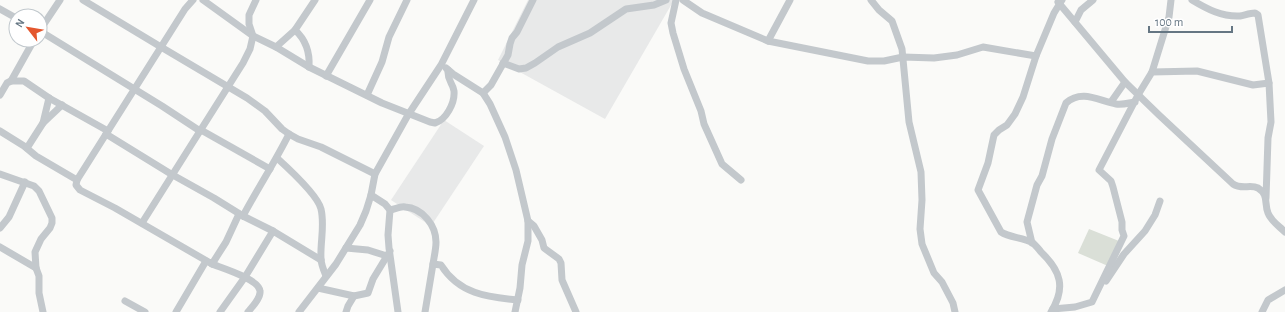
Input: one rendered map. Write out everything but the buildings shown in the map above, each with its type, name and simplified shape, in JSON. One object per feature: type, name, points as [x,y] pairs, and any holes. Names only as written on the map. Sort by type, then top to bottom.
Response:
[{"type":"street","points":[[48,19],[60,0]]},
{"type":"street","points":[[83,0],[247,98],[265,111],[282,129],[289,134],[298,139],[321,147],[375,174]]},
{"type":"street","points":[[193,0],[185,9],[134,88],[77,180],[76,185],[80,190],[142,223],[209,262],[245,277],[258,286],[260,296],[248,312]]},
{"type":"street","points":[[203,0],[252,36],[276,47],[309,67],[402,112],[409,113],[435,123],[447,114],[451,104],[454,90],[447,77],[448,70]]},
{"type":"street","points":[[142,223],[171,174],[250,49],[252,36],[249,16],[256,0]]},
{"type":"street","points":[[276,47],[295,30],[315,0]]},
{"type":"street","points":[[326,76],[370,0]]},
{"type":"street","points":[[367,95],[382,62],[389,37],[407,0]]},
{"type":"street","points":[[299,312],[318,288],[360,225],[371,195],[375,174],[409,113],[441,64],[474,0]]},
{"type":"street","points":[[483,93],[491,85],[504,63],[508,55],[512,38],[517,32],[533,0]]},
{"type":"street","points":[[504,63],[520,69],[526,68],[536,63],[558,47],[590,33],[626,9],[654,5],[666,0]]},
{"type":"street","points":[[676,0],[672,23],[673,33],[684,68],[701,111],[704,124],[722,164],[741,180]]},
{"type":"street","points":[[683,0],[702,13],[768,41],[868,61],[884,61],[903,57],[934,58],[951,56],[983,47],[1036,56]]},
{"type":"street","points":[[768,41],[790,0]]},
{"type":"street","points":[[871,0],[879,10],[892,21],[900,41],[903,57],[909,122],[921,172],[922,200],[920,229],[922,244],[934,273],[942,282],[953,303],[955,312]]},
{"type":"street","points":[[1075,22],[1081,10],[1093,0]]},
{"type":"street","points":[[1052,311],[1090,303],[1097,292],[1124,236],[1122,222],[1111,181],[1099,170],[1138,95],[1152,72],[1169,17],[1171,0]]},
{"type":"street","points":[[1192,0],[1210,10],[1226,15],[1241,16],[1254,13],[1257,14],[1269,83],[1271,122],[1268,138],[1267,213],[1270,218],[1285,232]]},
{"type":"street","points":[[1059,1],[1125,82],[1138,95],[1233,184],[1242,187],[1255,187],[1261,191],[1266,198]]},
{"type":"street","points":[[1052,311],[1060,292],[1059,276],[1048,258],[1032,243],[1001,232],[978,190],[988,163],[994,135],[1007,125],[1015,114],[1023,97],[1036,56],[1059,1]]},
{"type":"street","points":[[295,30],[302,36],[306,43],[309,67]]},
{"type":"street","points":[[48,36],[200,130],[270,169]]},
{"type":"street","points":[[0,95],[6,81],[29,48]]},
{"type":"street","points":[[441,64],[483,93],[490,104],[505,137],[516,170],[528,221],[528,241],[522,265],[522,274],[515,312]]},
{"type":"street","points":[[1152,72],[1197,72],[1253,85],[1269,83]]},
{"type":"street","points":[[6,81],[24,81],[62,106],[107,132],[171,174],[241,215],[273,231],[320,260]]},
{"type":"street","points":[[1111,102],[1125,82]]},
{"type":"street","points":[[1032,243],[1027,222],[1052,139],[1066,103],[1069,100],[1086,95],[1120,104],[1135,102]]},
{"type":"street","points":[[43,123],[49,98]]},
{"type":"street","points":[[27,148],[43,123],[62,106]]},
{"type":"street","points":[[0,131],[27,148],[36,156],[77,180]]},
{"type":"street","points":[[176,312],[209,262],[226,242],[277,158],[289,134]]},
{"type":"street","points":[[277,158],[293,173],[319,202],[322,225],[320,260],[326,276]]},
{"type":"street","points":[[0,174],[34,186],[39,191],[52,218],[50,228],[35,252],[36,268],[39,276],[39,293],[43,312]]},
{"type":"street","points":[[0,228],[8,217],[25,182]]},
{"type":"street","points":[[371,195],[385,204],[390,210],[388,254],[398,312]]},
{"type":"street","points":[[1097,292],[1109,278],[1124,254],[1145,231],[1155,214],[1160,201]]},
{"type":"street","points":[[390,210],[404,206],[415,210],[430,221],[434,230],[436,244],[425,312]]},
{"type":"street","points":[[528,221],[534,226],[542,240],[544,248],[559,259],[561,263],[562,280],[576,312]]},
{"type":"street","points":[[220,312],[245,277],[273,231]]},
{"type":"street","points":[[0,247],[36,268]]},
{"type":"street","points":[[346,248],[388,254]]},
{"type":"street","points":[[318,288],[354,296],[368,293],[373,279],[388,254]]},
{"type":"street","points":[[433,264],[441,265],[447,274],[469,291],[491,297],[518,300]]},
{"type":"street","points":[[1262,312],[1268,300],[1285,290]]},
{"type":"street","points":[[346,312],[354,296]]},
{"type":"street","points":[[125,301],[145,312]]},
{"type":"shaded area","points":[[528,0],[674,0],[605,119],[498,60]]},
{"type":"shaded area","points":[[444,120],[484,146],[431,226],[391,200]]},
{"type":"shaded area","points":[[1089,229],[1119,241],[1108,266],[1078,253]]}]
